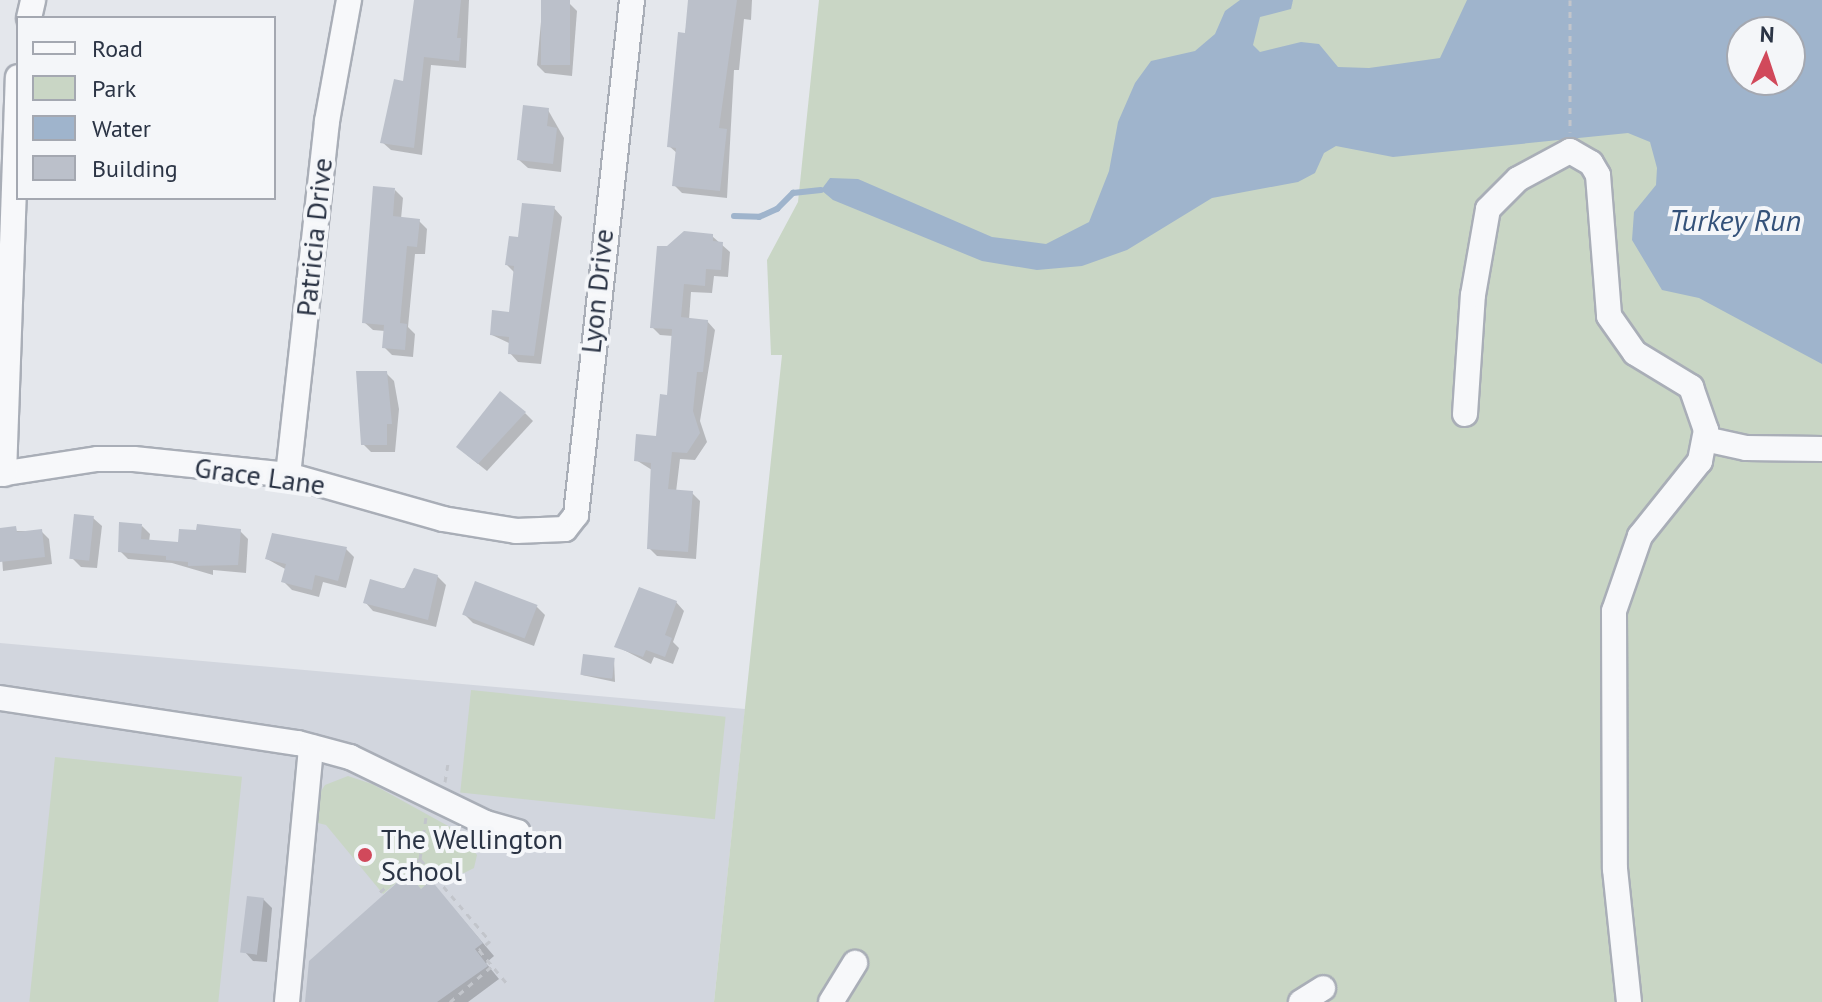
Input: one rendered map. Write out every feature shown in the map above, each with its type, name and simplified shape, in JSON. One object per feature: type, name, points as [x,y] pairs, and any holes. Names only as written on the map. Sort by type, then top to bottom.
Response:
[{"type":"street","name":"Patricia Drive","points":[[288,475],[327,121],[349,0]]},
{"type":"street","name":"Lyon Drive","points":[[516,531],[551,534],[565,529],[576,515],[632,0]]},
{"type":"street","points":[[2,474],[16,127]]},
{"type":"street","points":[[1465,414],[1473,295],[1488,209],[1518,179],[1570,151],[1591,163],[1598,175],[1609,316],[1635,353],[1691,387],[1705,420],[1700,461],[1640,536],[1614,611],[1615,869],[1629,1002]]},
{"type":"street","points":[[1705,439],[1746,448],[1822,449]]},
{"type":"street","name":"Grace Lane","points":[[2,474],[97,459],[288,475],[443,519],[516,531]]},
{"type":"street","points":[[0,698],[311,747],[350,757],[486,823],[518,832]]},
{"type":"street","points":[[287,1002],[311,747]]},
{"type":"street","points":[[831,1002],[855,963]]},
{"type":"street","points":[[1301,1002],[1323,988]]},
{"type":"path","points":[[1570,0],[1570,151]]},
{"type":"path","points":[[442,788],[448,762]]},
{"type":"path","points":[[380,892],[420,859],[431,806]]},
{"type":"path","points":[[420,859],[490,941],[479,950],[509,986]]},
{"type":"path","points":[[450,1002],[492,966]]},
{"type":"shaded area","name":"The Wellington School","points":[[0,643],[745,709],[714,1002],[0,1002]]},
{"type":"green space","points":[[819,0],[1822,0],[1822,1002],[714,1002],[782,355],[771,355],[767,260],[798,202]]},
{"type":"green space","points":[[471,690],[726,717],[715,819],[460,792]]},
{"type":"green space","points":[[55,757],[242,777],[218,1002],[29,1002]]},
{"type":"green space","points":[[348,776],[372,784],[459,832],[477,855],[474,868],[464,873],[442,871],[421,889],[408,873],[383,894],[326,825],[318,823],[318,796],[325,785]]},
{"type":"water","name":"Turkey Run","points":[[1240,0],[1293,0],[1291,9],[1260,17],[1253,45],[1260,52],[1301,42],[1319,44],[1338,67],[1369,68],[1440,58],[1467,0],[1822,0],[1822,364],[1699,298],[1662,290],[1632,240],[1634,212],[1656,185],[1657,168],[1650,142],[1628,133],[1393,157],[1336,146],[1324,153],[1315,173],[1298,182],[1212,198],[1127,250],[1082,266],[1037,270],[982,261],[833,200],[821,190],[830,178],[858,179],[992,237],[1046,244],[1089,222],[1109,171],[1118,122],[1135,83],[1151,61],[1195,51],[1215,34],[1225,11]]},
{"type":"building","points":[[414,0],[461,0],[457,38],[461,38],[459,61],[424,57],[414,148],[380,143],[394,79],[403,81]]},
{"type":"building","points":[[541,0],[570,0],[570,65],[541,65]]},
{"type":"building","points":[[688,0],[737,0],[719,128],[727,129],[720,191],[672,186],[676,148],[667,147],[678,32],[685,33]]},
{"type":"building","points":[[523,105],[549,108],[547,126],[557,128],[553,164],[517,160]]},
{"type":"building","points":[[373,186],[395,188],[393,216],[420,219],[417,247],[407,246],[400,323],[407,324],[405,350],[382,348],[384,325],[362,323]]},
{"type":"building","points":[[522,203],[555,206],[534,356],[508,354],[509,337],[490,335],[492,310],[509,312],[514,266],[505,265],[509,236],[518,237]]},
{"type":"building","points":[[684,231],[713,234],[713,241],[723,242],[721,270],[706,269],[705,286],[684,284],[681,317],[708,320],[703,372],[697,372],[693,411],[700,433],[687,453],[672,452],[668,489],[693,491],[688,552],[647,549],[651,463],[634,461],[636,434],[656,436],[660,394],[667,395],[672,329],[650,328],[657,246],[667,246]]},
{"type":"building","points":[[356,371],[387,371],[392,424],[387,424],[387,445],[361,445]]},
{"type":"building","points":[[500,391],[526,412],[478,464],[456,447]]},
{"type":"building","points":[[74,514],[94,516],[89,561],[69,559]]},
{"type":"building","points":[[119,522],[142,524],[141,539],[178,542],[179,529],[196,530],[197,524],[241,529],[238,565],[188,566],[188,562],[166,560],[166,556],[118,552]]},
{"type":"building","points":[[16,526],[17,532],[42,529],[45,557],[0,562],[0,528]]},
{"type":"building","points":[[272,533],[347,547],[338,581],[315,575],[312,590],[281,582],[286,564],[265,559]]},
{"type":"building","points":[[414,568],[438,575],[428,620],[363,603],[370,579],[404,589]]},
{"type":"building","points":[[475,581],[538,605],[525,639],[462,615]]},
{"type":"building","points":[[639,587],[677,601],[665,635],[672,638],[665,657],[646,650],[643,657],[614,647]]},
{"type":"building","points":[[583,654],[615,658],[612,679],[580,675]]},
{"type":"building","points":[[408,873],[421,889],[431,880],[483,943],[475,949],[488,966],[437,1002],[305,1002],[309,961]]},
{"type":"building","points":[[247,896],[264,898],[257,955],[240,953]]},
{"type":"waterway","name":"Turkey Run","points":[[734,216],[759,217],[777,209],[793,193],[821,190]]},
{"type":"place","name":"The Wellington School","points":[[365,855]]}]
